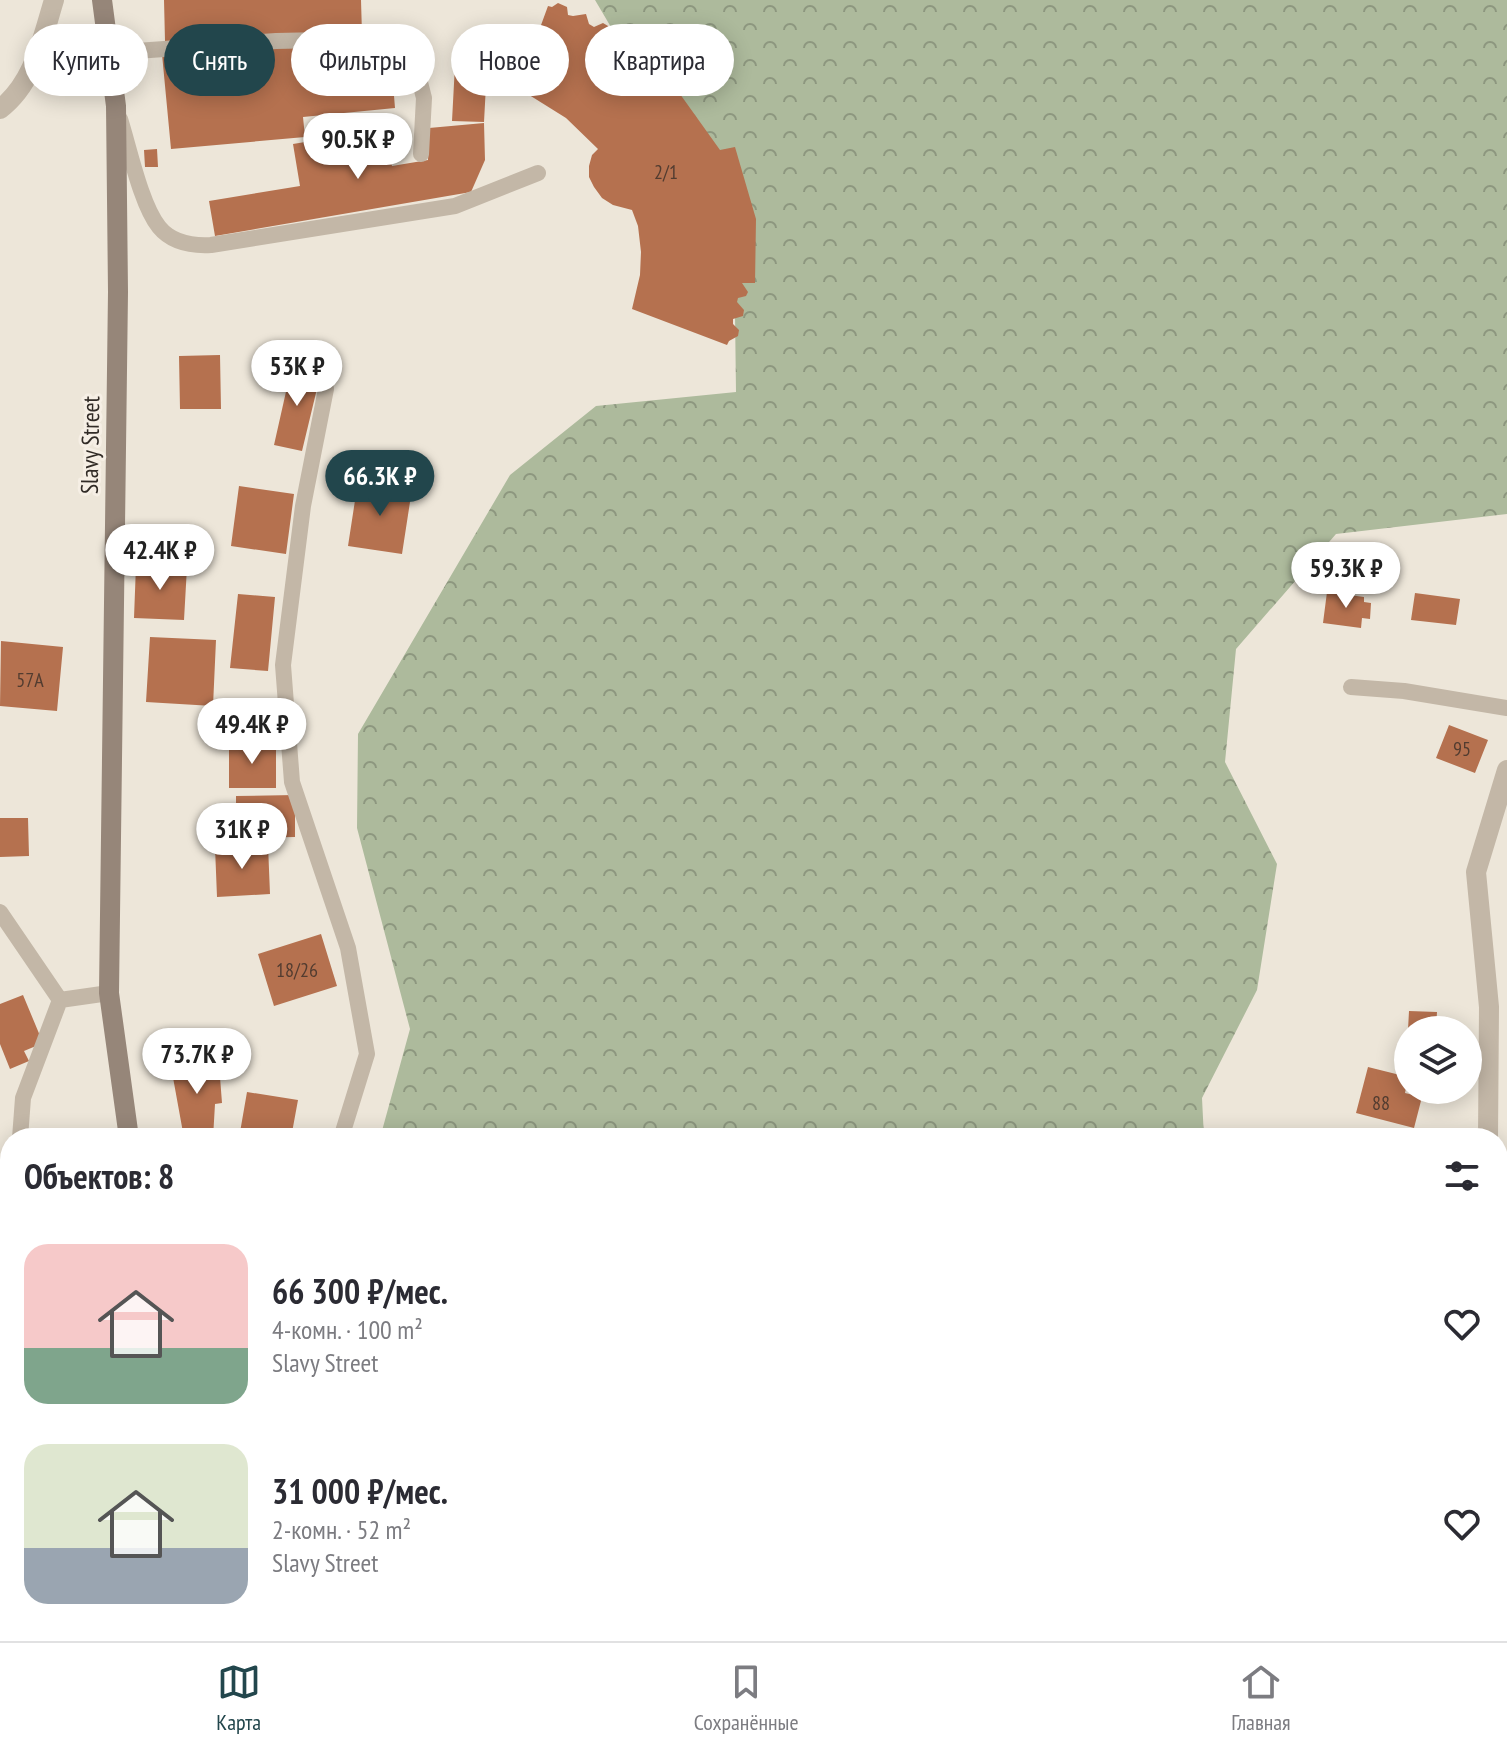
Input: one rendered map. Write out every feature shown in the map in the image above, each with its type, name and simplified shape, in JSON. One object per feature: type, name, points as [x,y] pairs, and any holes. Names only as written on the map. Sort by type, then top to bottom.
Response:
[{"type":"street","points":[[0,109],[13,99],[32,70],[54,0]]},
{"type":"street","name":"Slavy Street","points":[[85,0],[102,9]]},
{"type":"street","name":"Slavy Street","points":[[114,96],[118,292],[109,993],[128,1128]]},
{"type":"street","points":[[1488,1128],[1489,1007],[1476,872],[1507,770]]},
{"type":"lane","points":[[148,50],[276,41],[367,39],[392,42],[414,59],[424,98],[421,154]]},
{"type":"lane","points":[[116,106],[146,202],[159,228],[177,241],[195,246],[455,206],[538,173]]},
{"type":"lane","points":[[326,389],[303,506],[283,665],[292,782],[348,948],[367,1054],[344,1128]]},
{"type":"lane","points":[[1351,687],[1404,691],[1507,708]]},
{"type":"lane","points":[[0,912],[60,1000]]},
{"type":"lane","points":[[60,1000],[109,993]]},
{"type":"lane","points":[[21,1128],[23,1098],[60,1000]]},
{"type":"green space","points":[[595,0],[1507,0],[1507,514],[1336,534],[1236,649],[1225,762],[1277,864],[1257,990],[1202,1098],[1204,1128],[383,1128],[410,1029],[357,828],[358,734],[510,475],[596,406],[736,392],[734,236],[652,96],[734,96],[734,24],[609,24]]},
{"type":"building","points":[[164,0],[361,0],[362,24],[291,24],[291,37],[275,37],[275,24],[165,24]]},
{"type":"building","points":[[558,3],[567,7],[568,15],[586,14],[589,24],[585,24],[585,96],[681,96],[720,150],[735,147],[756,219],[755,283],[742,283],[748,292],[737,302],[744,310],[743,316],[733,319],[739,330],[738,336],[727,345],[632,309],[640,275],[641,252],[638,226],[632,210],[613,205],[602,198],[594,187],[589,177],[589,166],[592,155],[598,149],[566,118],[531,96],[569,96],[569,24],[541,24],[548,6]]},
{"type":"building","points":[[291,42],[291,96],[394,96],[395,108],[303,117],[305,137],[171,149],[166,96],[275,96],[275,44]]},
{"type":"building","points":[[453,96],[485,96],[484,122],[452,121]]},
{"type":"building","points":[[484,123],[485,160],[471,192],[215,236],[209,201],[300,186],[293,144],[360,133],[365,161],[390,157],[392,166],[428,160],[429,128]]},
{"type":"building","points":[[157,149],[158,167],[145,167],[144,150]]},
{"type":"building","points":[[220,355],[221,409],[180,409],[179,356]]},
{"type":"building","points":[[292,365],[321,372],[302,451],[274,445]]},
{"type":"building","points":[[358,481],[412,489],[402,554],[348,546]]},
{"type":"building","points":[[239,486],[294,494],[286,554],[231,546]]},
{"type":"building","points":[[136,565],[187,567],[184,620],[134,618]]},
{"type":"building","points":[[1327,592],[1364,597],[1364,602],[1371,603],[1370,619],[1362,618],[1361,628],[1323,623]]},
{"type":"building","points":[[1415,593],[1460,599],[1456,625],[1411,620]]},
{"type":"building","points":[[238,594],[275,597],[268,671],[230,668]]},
{"type":"building","points":[[150,637],[216,640],[213,706],[146,702]]},
{"type":"building","points":[[1,641],[63,647],[57,711],[0,706]]},
{"type":"building","points":[[1449,725],[1488,740],[1475,773],[1436,758]]},
{"type":"building","points":[[229,745],[276,745],[276,788],[229,788]]},
{"type":"building","points":[[295,795],[295,837],[236,838],[236,796]]},
{"type":"building","points":[[0,818],[28,818],[29,856],[0,857]]},
{"type":"building","points":[[268,845],[270,894],[217,897],[215,847]]},
{"type":"building","points":[[321,934],[337,986],[274,1006],[258,954]]},
{"type":"building","points":[[23,995],[43,1043],[24,1051],[29,1061],[10,1069],[0,1044],[0,1004]]},
{"type":"building","points":[[1409,1011],[1437,1012],[1437,1016],[1409,1016]]},
{"type":"building","points":[[201,1059],[202,1066],[219,1064],[222,1103],[215,1104],[214,1128],[182,1128],[170,1061]]},
{"type":"building","points":[[1368,1067],[1394,1074],[1394,1104],[1420,1104],[1414,1128],[1356,1113]]},
{"type":"building","points":[[247,1092],[298,1100],[293,1128],[241,1128]]}]
